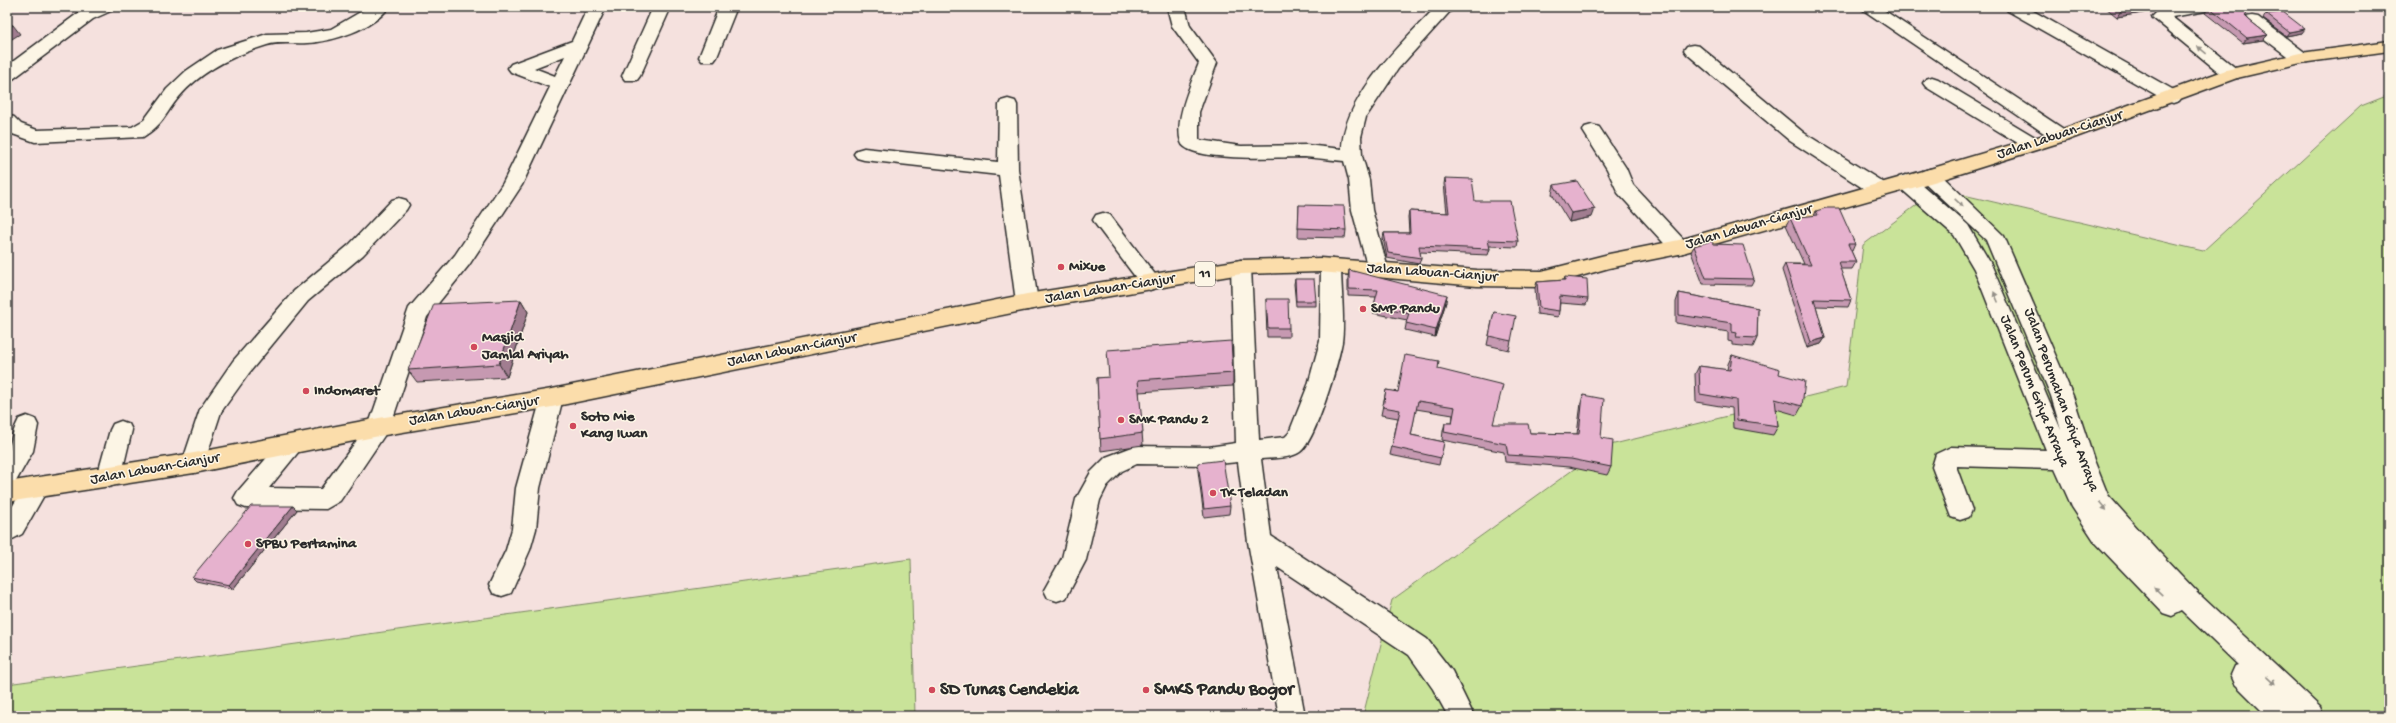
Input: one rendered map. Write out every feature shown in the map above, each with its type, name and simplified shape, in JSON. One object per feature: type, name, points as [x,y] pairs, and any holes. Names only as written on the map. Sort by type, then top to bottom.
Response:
[{"type":"highway","name":"Jalan Labuan-Cianjur","points":[[7,492],[35,490],[194,463],[379,427],[552,398],[1027,302],[1241,267],[1300,265],[1331,266],[1477,278],[1542,279],[1609,262],[1679,248],[1930,176],[2060,136],[2173,97],[2232,74],[2301,58],[2389,46]]},
{"type":"street","points":[[7,75],[87,15],[105,7]]},
{"type":"street","points":[[7,120],[14,128],[35,136],[136,133],[151,124],[173,93],[192,75],[223,54],[267,39],[284,37],[306,38],[335,34],[357,24],[380,7]]},
{"type":"street","points":[[292,445],[246,498],[330,497],[379,427],[417,314],[462,260],[512,185],[558,84],[597,7]]},
{"type":"street","points":[[631,76],[662,7]]},
{"type":"street","points":[[708,57],[728,7]]},
{"type":"street","points":[[1176,7],[1181,26],[1208,63],[1190,112],[1190,142],[1194,145],[1241,152],[1306,151],[1352,156]]},
{"type":"street","points":[[1378,269],[1362,210],[1359,180],[1352,156],[1352,137],[1357,117],[1391,65],[1445,7]]},
{"type":"street","points":[[1868,7],[2060,136]]},
{"type":"street","points":[[2014,7],[2173,97]]},
{"type":"street","points":[[2200,7],[2166,13],[2161,17],[2232,74]]},
{"type":"street","points":[[2252,21],[2301,58]]},
{"type":"street","points":[[558,84],[517,68],[578,45]]},
{"type":"street","points":[[1693,50],[1797,137],[1879,190]]},
{"type":"street","points":[[1932,83],[2033,144]]},
{"type":"street","points":[[1008,105],[1008,169],[1027,302]]},
{"type":"street","points":[[1592,131],[1616,168],[1624,188],[1679,248]]},
{"type":"street","points":[[864,154],[1008,169]]},
{"type":"street","name":"Jalan Perumahan Griya Arraya","points":[[1930,176],[1994,236],[2022,294],[2062,396],[2072,459],[2099,501],[2148,558],[2235,647],[2310,716]]},
{"type":"street","name":"Jalan Perum Griya Arraya","points":[[1906,182],[1961,230],[1984,269],[2072,459],[2080,500],[2104,535],[2136,570],[2286,716]]},
{"type":"street","points":[[194,463],[211,409],[246,362],[301,296],[356,250],[399,205]]},
{"type":"street","points":[[1103,220],[1150,282]]},
{"type":"street","points":[[1057,590],[1074,560],[1088,499],[1099,479],[1114,464],[1134,455],[1208,456],[1291,446],[1299,438],[1319,384],[1331,342],[1331,266]]},
{"type":"street","points":[[1241,267],[1248,451],[1260,542],[1292,716]]},
{"type":"street","points":[[502,585],[518,550],[524,529],[528,488],[552,398]]},
{"type":"street","points":[[7,476],[21,451],[27,425]]},
{"type":"street","points":[[109,477],[121,430]]},
{"type":"street","points":[[1960,510],[1944,467],[1944,460],[1951,456],[2072,459]]},
{"type":"street","points":[[7,532],[13,527],[35,490]]},
{"type":"street","points":[[1260,542],[1418,647],[1436,668],[1451,693],[1461,716]]},
{"type":"green space","points":[[2389,95],[2389,716],[1363,716],[1392,600],[1606,446],[1846,387],[1863,245],[1938,189],[2203,251],[2361,106]]},
{"type":"green space","points":[[911,559],[915,716],[7,716],[7,684]]},
{"type":"building","points":[[2120,7],[2135,7],[2122,9]]},
{"type":"building","points":[[2209,7],[2247,7],[2250,10],[2245,16],[2268,35],[2247,38]]},
{"type":"building","points":[[2283,12],[2305,29],[2289,32],[2266,14]]},
{"type":"building","points":[[7,24],[13,25],[7,29]]},
{"type":"building","points":[[1445,178],[1472,179],[1475,201],[1510,201],[1518,241],[1488,240],[1490,249],[1419,246],[1421,258],[1388,253],[1384,233],[1410,233],[1409,211],[1449,213]]},
{"type":"building","points":[[1577,181],[1595,209],[1571,213],[1554,185]]},
{"type":"building","points":[[1299,205],[1344,206],[1346,230],[1298,228]]},
{"type":"building","points":[[1826,208],[1839,208],[1855,244],[1848,244],[1856,262],[1838,262],[1851,300],[1814,299],[1825,338],[1811,342],[1785,264],[1811,265],[1790,218],[1818,215],[1816,211]]},
{"type":"building","points":[[1712,241],[1713,244],[1743,245],[1754,279],[1706,278],[1694,246]]},
{"type":"building","points":[[1349,270],[1447,295],[1436,330],[1406,323],[1409,313],[1374,305],[1378,290],[1349,289]]},
{"type":"building","points":[[1565,277],[1587,279],[1588,299],[1560,296],[1559,311],[1539,308],[1537,282],[1565,280]]},
{"type":"building","points":[[1295,279],[1314,279],[1316,301],[1296,301]]},
{"type":"building","points":[[1679,293],[1758,308],[1757,338],[1736,337],[1737,333],[1732,332],[1732,323],[1679,315]]},
{"type":"building","points":[[1266,299],[1288,299],[1289,328],[1268,328]]},
{"type":"building","name":"Masjid Jamlal Ariyah","points":[[521,300],[499,364],[408,370],[434,304]]},
{"type":"building","points":[[1494,312],[1516,316],[1511,341],[1489,336]]},
{"type":"building","name":"SMK Pandu 2","points":[[1231,341],[1233,373],[1138,380],[1143,433],[1100,439],[1097,378],[1109,377],[1107,350]]},
{"type":"building","points":[[1405,355],[1439,361],[1438,369],[1503,385],[1493,424],[1528,424],[1530,433],[1579,434],[1583,395],[1604,399],[1601,438],[1613,440],[1611,467],[1571,459],[1508,455],[1506,444],[1444,432],[1445,423],[1452,423],[1455,407],[1418,401],[1411,435],[1444,442],[1441,458],[1392,447],[1400,410],[1383,407],[1386,390],[1398,392]]},
{"type":"building","points":[[1732,355],[1780,369],[1779,374],[1805,381],[1802,406],[1775,399],[1778,426],[1737,420],[1736,400],[1700,394],[1699,366],[1730,370]]},
{"type":"building","name":"TK Teladan","points":[[1223,460],[1230,506],[1204,509],[1198,463]]},
{"type":"building","name":"SPBU Pertamina","points":[[251,506],[293,506],[229,585],[192,577]]},
{"type":"place","name":"Mixue","points":[[1061,267]]},
{"type":"place","name":"SMP Pandu","points":[[1363,309]]},
{"type":"place","name":"Masjid Jamlal Ariyah","points":[[474,347]]},
{"type":"place","name":"Indomaret","points":[[306,391]]},
{"type":"place","name":"SMK Pandu 2","points":[[1121,420]]},
{"type":"place","name":"Soto Mie Kang Iwan","points":[[573,426]]},
{"type":"place","name":"TK Teladan","points":[[1213,493]]},
{"type":"place","name":"SPBU Pertamina","points":[[248,544]]},
{"type":"place","name":"SD Tunas Cendekia","points":[[932,690]]},
{"type":"place","name":"SMKS Pandu Bogor","points":[[1146,690]]}]
